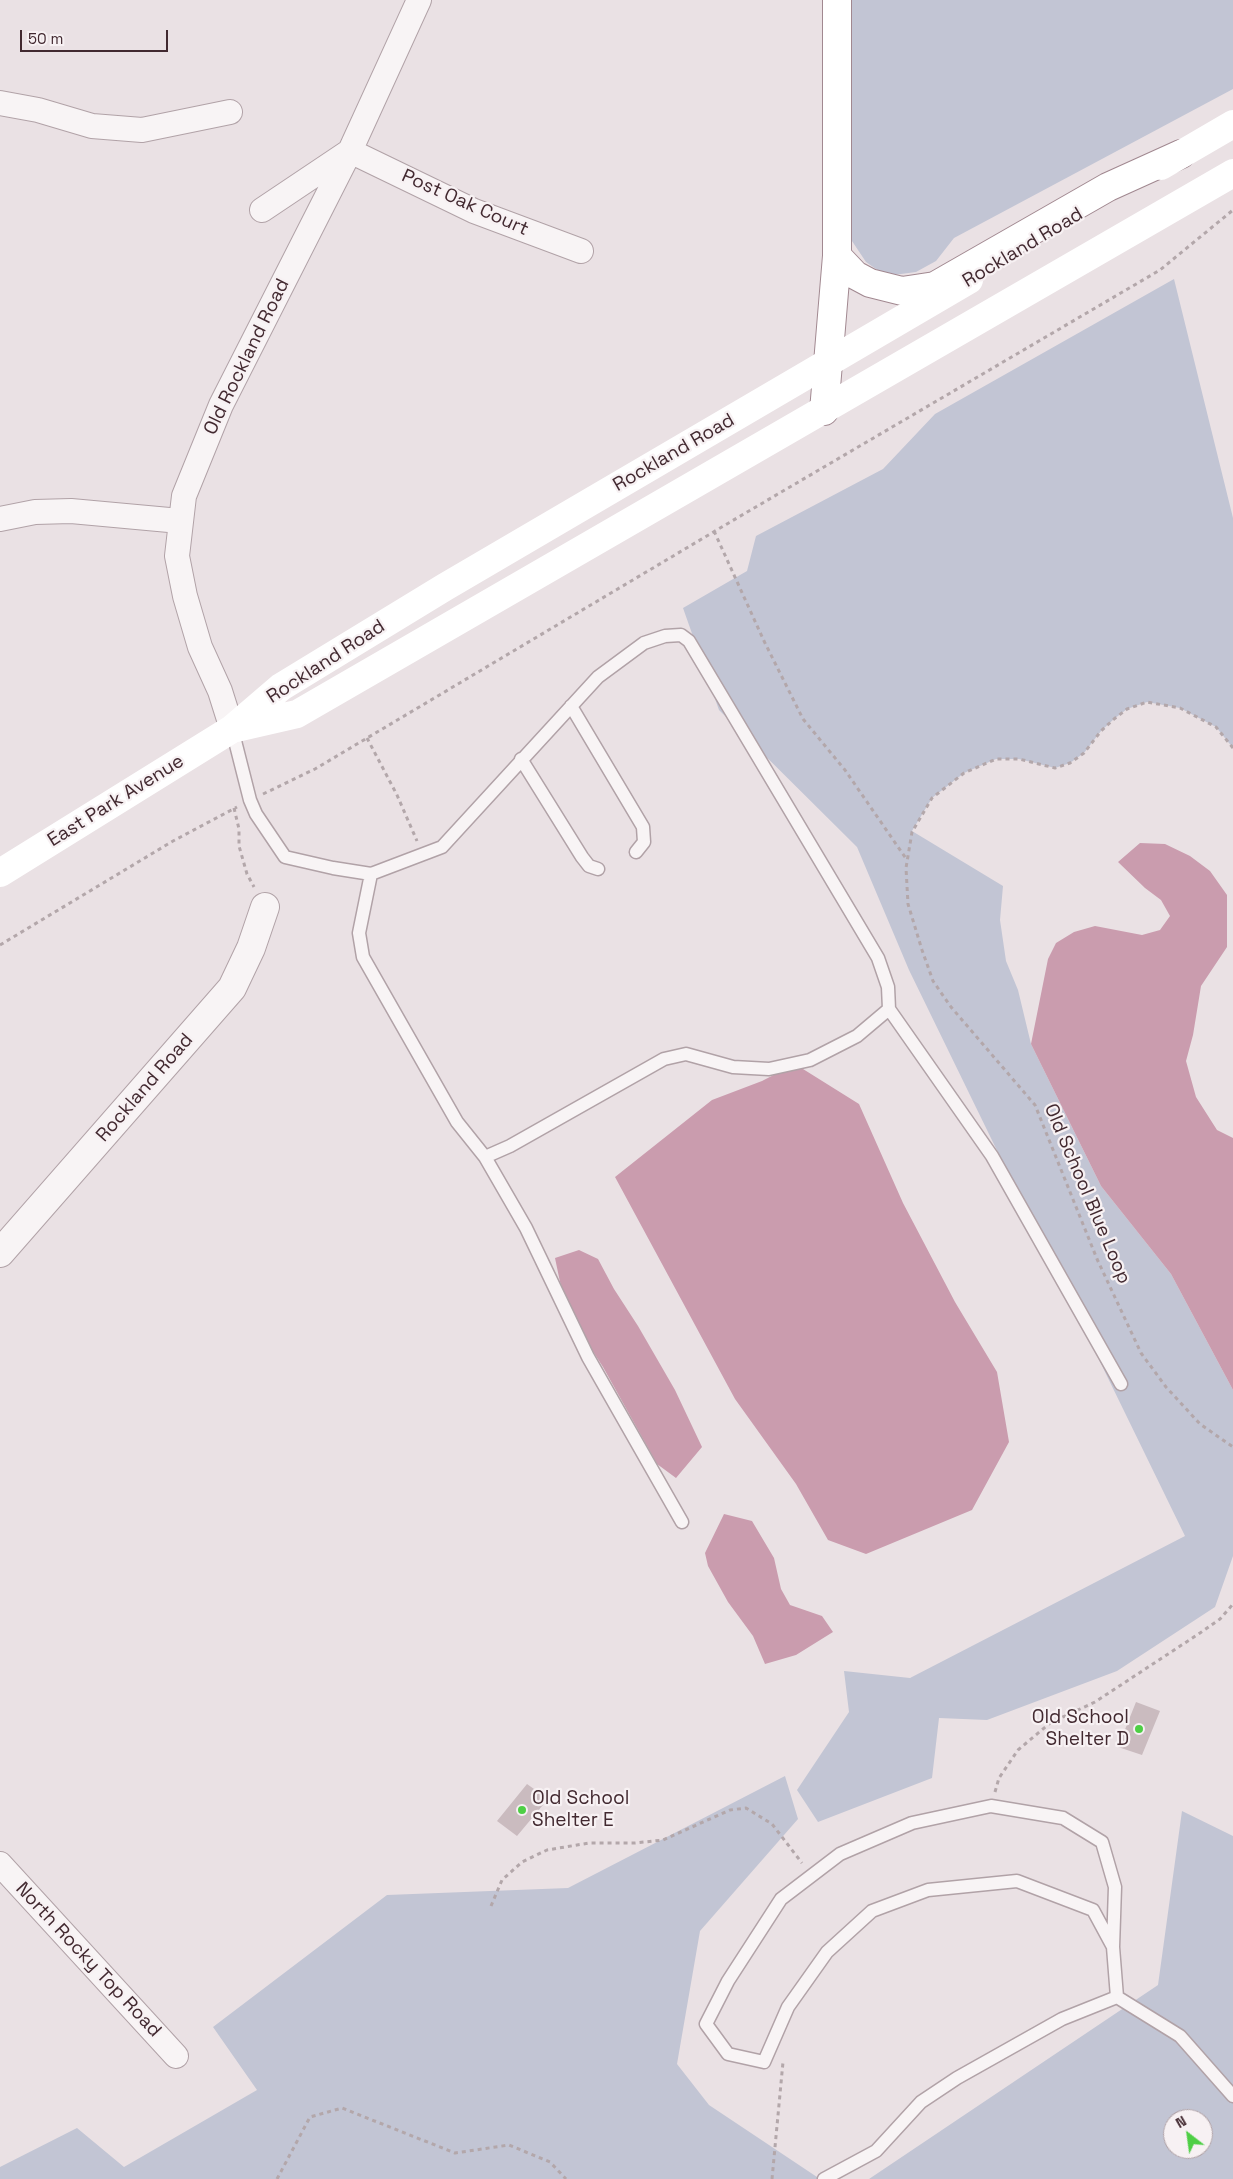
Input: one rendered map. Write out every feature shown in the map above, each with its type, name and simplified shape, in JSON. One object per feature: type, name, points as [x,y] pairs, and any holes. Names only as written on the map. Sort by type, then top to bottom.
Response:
[{"type":"main road","points":[[824,410],[837,256],[837,0]]},
{"type":"main road","name":"Rockland Road","points":[[232,729],[281,687],[444,587],[828,364],[1233,124]]},
{"type":"main road","points":[[837,256],[855,275],[870,283],[902,291],[935,286],[1108,187],[1182,154]]},
{"type":"main road","name":"Rockland Road","points":[[232,729],[297,714],[1233,173]]},
{"type":"main road","name":"East Park Avenue","points":[[0,872],[232,729]]},
{"type":"street","name":"Old Rockland Road","points":[[232,729],[220,691],[200,647],[185,596],[177,556],[184,496],[221,405],[350,151],[419,0]]},
{"type":"street","points":[[0,103],[38,110],[92,126],[142,130],[230,112]]},
{"type":"street","points":[[262,210],[350,151]]},
{"type":"street","name":"Post Oak Court","points":[[350,151],[474,211],[581,252]]},
{"type":"street","points":[[0,519],[34,512],[70,512],[180,521]]},
{"type":"street","name":"Rockland Road","points":[[0,1253],[232,988],[250,948],[265,907]]},
{"type":"street","name":"North Rocky Top Road","points":[[0,1864],[176,2056]]},
{"type":"lane","points":[[232,729],[250,800],[256,814],[285,857],[371,874],[442,847],[598,677],[644,643],[665,636],[681,634],[689,641],[878,958],[888,987],[889,1009],[992,1156],[1121,1384]]},
{"type":"lane","points":[[571,706],[643,827],[644,842],[636,852]]},
{"type":"lane","points":[[522,759],[582,857],[589,866],[598,869]]},
{"type":"lane","points":[[371,874],[359,933],[363,957],[457,1122],[485,1156],[526,1228],[588,1357],[682,1522]]},
{"type":"lane","points":[[485,1156],[510,1146],[664,1059],[686,1054],[733,1067],[769,1069],[810,1060],[857,1036],[889,1009]]},
{"type":"lane","points":[[1113,1947],[1093,1910],[1017,1881],[928,1890],[872,1910],[827,1952],[788,2007],[764,2062],[728,2054],[706,2024],[728,1980],[781,1899],[840,1854],[912,1823],[991,1806],[1063,1818],[1102,1842],[1115,1887],[1113,1947],[1117,1997]]},
{"type":"lane","points":[[1117,1997],[1180,2036],[1233,2096]]},
{"type":"lane","points":[[824,2179],[876,2151],[921,2102],[957,2078],[1062,2019],[1117,1997]]},
{"type":"path","points":[[273,789],[315,769],[714,531],[1160,270],[1233,210]]},
{"type":"path","points":[[714,531],[764,641],[803,719],[845,770],[907,860]]},
{"type":"path","name":"Old School Blue Loop","points":[[1233,748],[1216,726],[1180,708],[1147,702],[1127,709],[1114,719],[1101,731],[1084,753],[1070,763],[1055,768],[1019,759],[996,759],[964,773],[932,798],[912,832],[907,860],[908,904],[933,981],[951,1007],[1036,1105],[1097,1259],[1141,1353],[1166,1387],[1200,1424],[1233,1447]]},
{"type":"path","points":[[367,738],[396,795],[418,845]]},
{"type":"path","points":[[0,945],[173,842],[240,805]]},
{"type":"path","points":[[234,808],[239,829],[239,846],[247,874],[265,907]]},
{"type":"path","points":[[991,1806],[998,1778],[1018,1750],[1050,1723],[1095,1702],[1200,1634],[1220,1619],[1233,1604]]},
{"type":"path","points":[[491,1906],[502,1880],[522,1862],[547,1850],[590,1843],[635,1844],[663,1840],[730,1810],[746,1808],[772,1824],[812,1876]]},
{"type":"path","points":[[772,2179],[783,2058]]},
{"type":"path","points":[[277,2179],[310,2117],[342,2108],[456,2154],[509,2145],[550,2162],[566,2179]]},
{"type":"shaded area","points":[[844,0],[1233,0],[1233,89],[954,238],[936,261],[916,272],[886,276],[866,262],[838,220]]},
{"type":"shaded area","points":[[1174,279],[1233,518],[1233,748],[1216,727],[1180,708],[1147,702],[1127,709],[1114,719],[1101,731],[1084,753],[1070,763],[1055,768],[1019,759],[996,759],[964,773],[932,798],[912,831],[1003,886],[1000,920],[1006,961],[1018,990],[1031,1044],[1101,1186],[1171,1274],[1233,1390],[1233,1556],[1215,1607],[1117,1671],[987,1720],[939,1718],[932,1778],[818,1822],[797,1790],[849,1712],[844,1671],[910,1678],[1185,1536],[909,970],[857,847],[719,710],[683,608],[747,571],[756,536],[883,469],[935,414]]},
{"type":"shaded area","points":[[1140,843],[1165,844],[1190,856],[1210,871],[1227,895],[1227,947],[1201,986],[1193,1035],[1186,1061],[1196,1097],[1217,1130],[1233,1138],[1233,1390],[1171,1274],[1101,1186],[1031,1044],[1048,959],[1056,943],[1074,932],[1095,926],[1142,935],[1160,930],[1170,916],[1161,900],[1145,888],[1118,862]]},
{"type":"shaded area","points":[[795,1064],[859,1104],[903,1203],[955,1302],[997,1372],[1009,1442],[972,1510],[866,1554],[828,1540],[796,1484],[735,1399],[615,1177],[712,1100],[762,1081]]},
{"type":"shaded area","points":[[579,1250],[598,1259],[675,1390],[702,1447],[676,1478],[657,1464],[603,1367],[581,1333],[560,1282],[555,1258]]},
{"type":"shaded area","points":[[724,1514],[752,1521],[774,1558],[781,1589],[790,1605],[822,1616],[833,1632],[796,1655],[765,1664],[753,1636],[728,1602],[708,1566],[705,1553]]},
{"type":"shaded area","points":[[785,1776],[798,1819],[700,1931],[677,2064],[709,2105],[820,2179],[0,2179],[0,2167],[77,2128],[124,2167],[257,2090],[213,2027],[387,1895],[568,1888]]},
{"type":"shaded area","points":[[1182,1811],[1233,1836],[1233,2179],[869,2179],[1158,1985]]},
{"type":"building","name":"Old School Shelter D","points":[[1136,1702],[1160,1711],[1142,1755],[1118,1747]]},
{"type":"building","name":"Old School Shelter E","points":[[527,1784],[548,1799],[517,1836],[497,1821]]},
{"type":"place","name":"Old School Shelter D","points":[[1139,1729]]},
{"type":"place","name":"Old School Shelter E","points":[[522,1810]]}]
